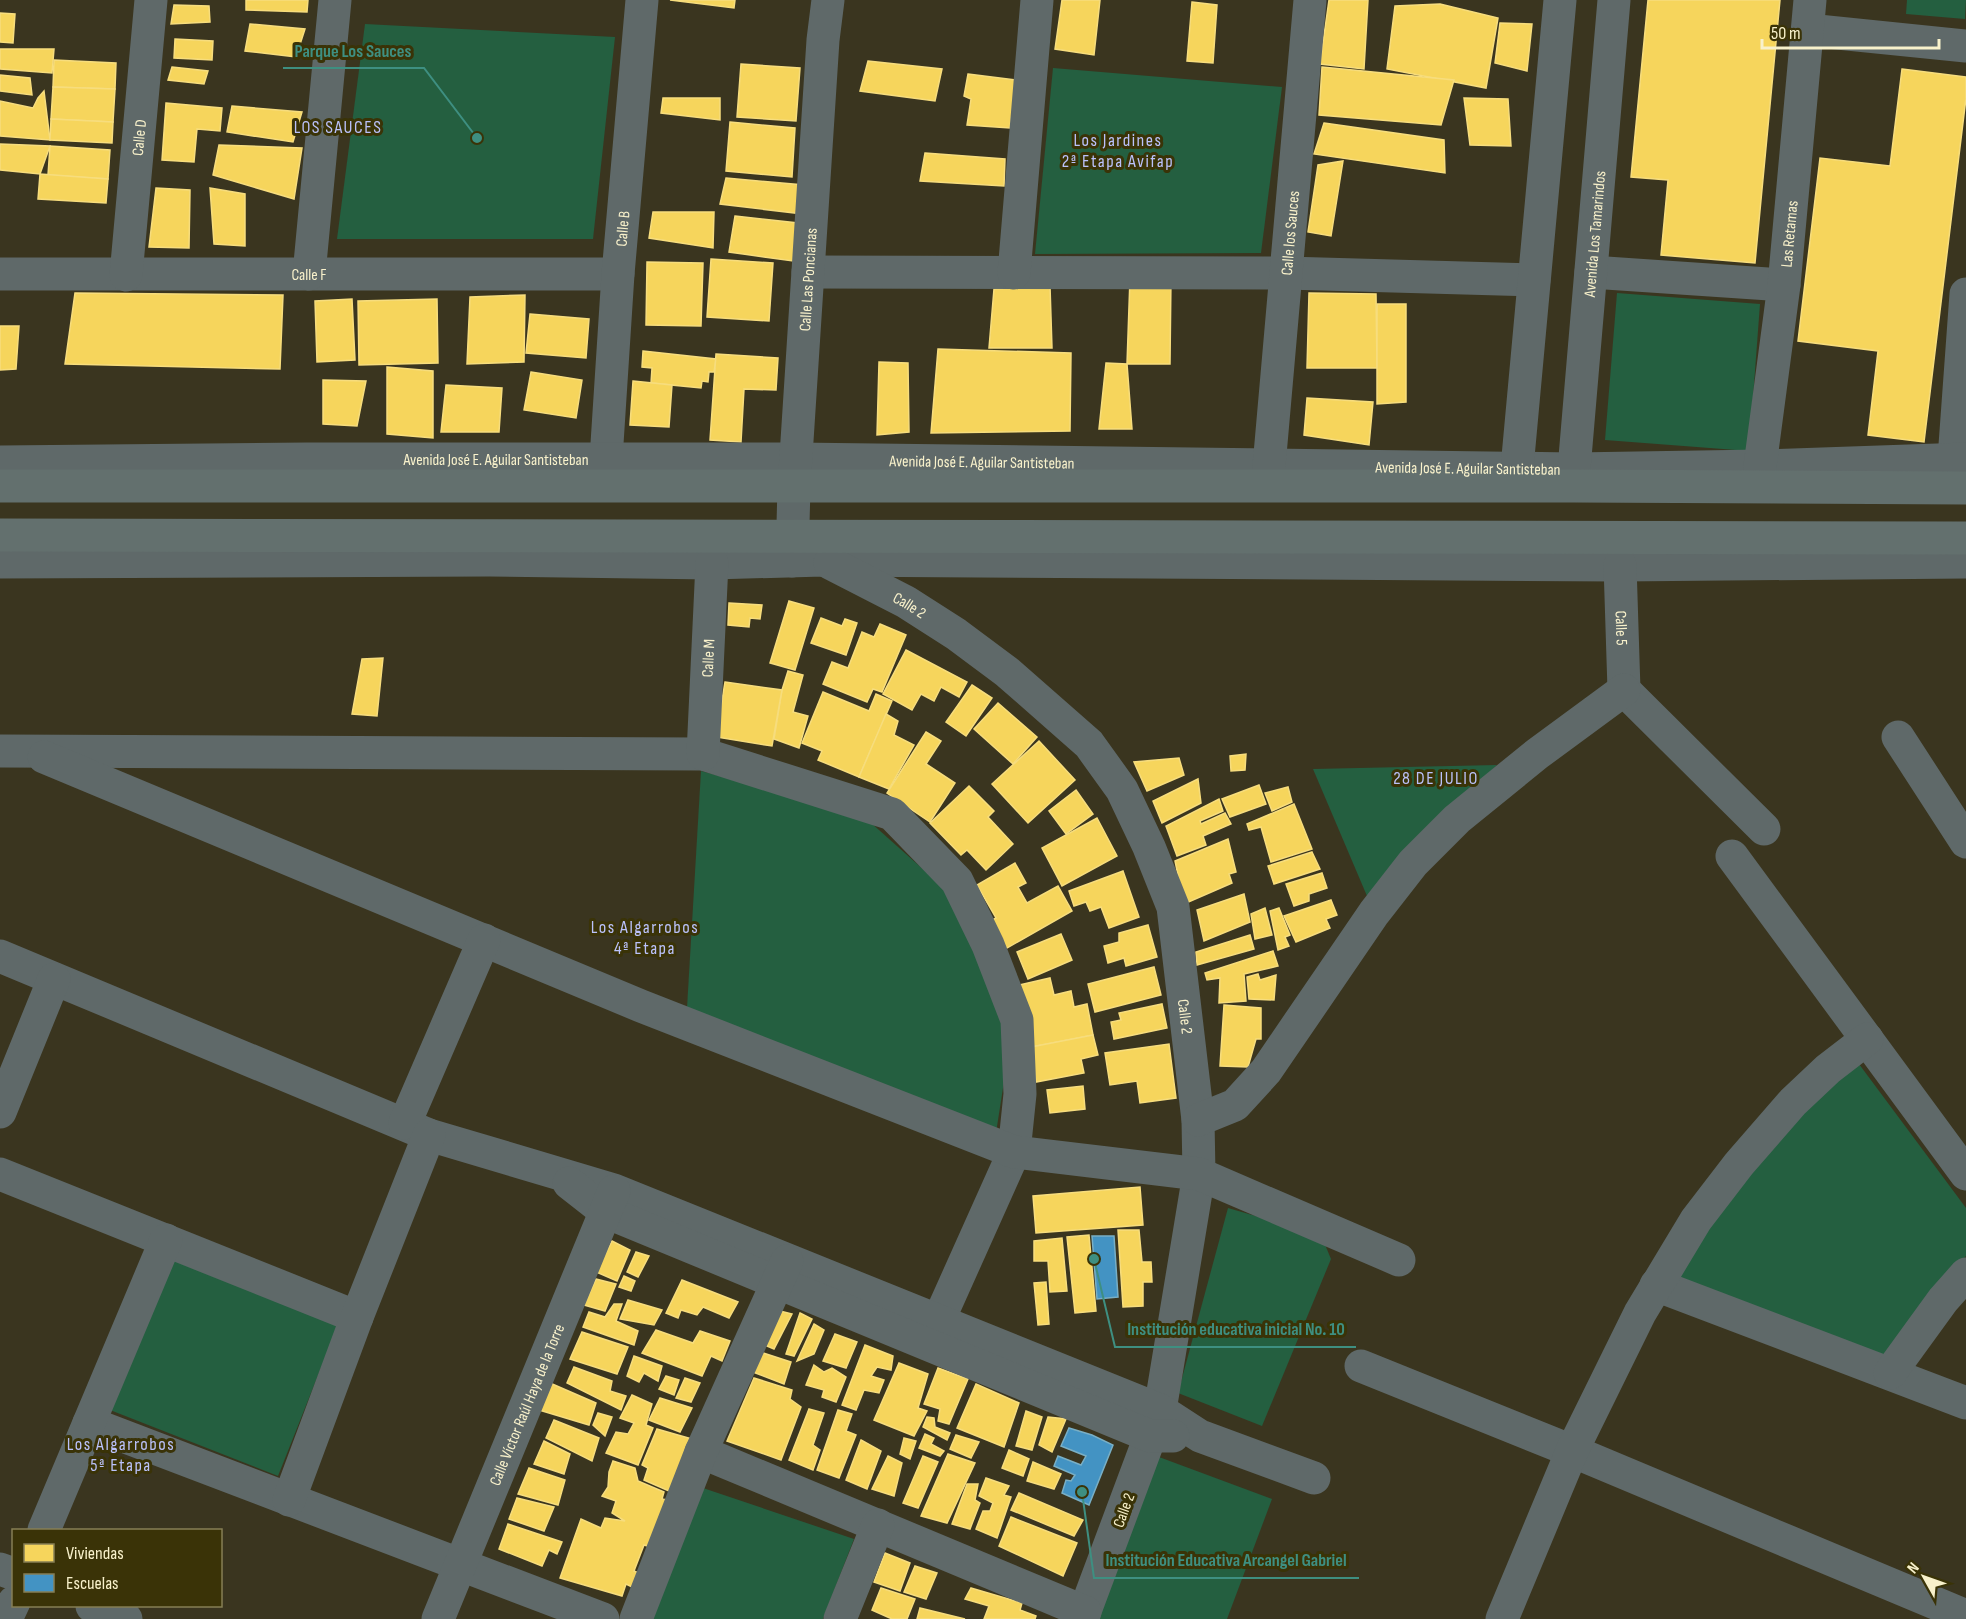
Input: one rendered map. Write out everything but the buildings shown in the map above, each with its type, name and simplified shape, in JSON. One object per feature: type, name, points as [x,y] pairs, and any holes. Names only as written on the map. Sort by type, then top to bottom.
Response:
[{"type":"main road","name":"Avenida José E. Aguilar Santisteban","points":[[0,486],[795,473],[1574,486],[1966,488]]},
{"type":"main road","points":[[0,534],[802,552],[1255,536],[1966,538]]},
{"type":"street","name":"Calle D","points":[[126,275],[151,0]]},
{"type":"street","points":[[309,274],[336,0]]},
{"type":"street","name":"Calle B","points":[[606,459],[618,274],[642,0]]},
{"type":"street","name":"Calle Las Poncianas","points":[[802,552],[795,473],[822,52],[828,0]]},
{"type":"street","points":[[1014,273],[1037,0]]},
{"type":"street","name":"Calle los Sauces","points":[[1269,466],[1310,0]]},
{"type":"street","points":[[1517,468],[1560,0]]},
{"type":"street","name":"Avenida Los Tamarindos","points":[[1574,469],[1614,0]]},
{"type":"street","points":[[1809,15],[1966,46]]},
{"type":"street","name":"Las Retamas","points":[[1760,466],[1784,285],[1809,15]]},
{"type":"street","points":[[808,272],[1286,273],[1534,280]]},
{"type":"street","points":[[1591,272],[1784,285]]},
{"type":"street","name":"Calle F","points":[[0,274],[618,274]]},
{"type":"street","points":[[1960,459],[1966,294]]},
{"type":"street","name":"Avenida José E. Aguilar Santisteban","points":[[0,462],[606,459],[795,473],[1269,466],[1574,469],[1760,466],[1960,459]]},
{"type":"street","points":[[0,562],[489,560],[712,563],[802,552],[1620,565],[1966,562]]},
{"type":"street","name":"Calle 2","points":[[802,552],[906,602],[956,634],[1007,672],[1089,744],[1122,790],[1149,847],[1173,908],[1198,1120],[1199,1174],[1155,1423],[1084,1615]]},
{"type":"street","name":"Calle M","points":[[703,754],[712,563]]},
{"type":"street","name":"Calle 5","points":[[1620,565],[1624,690]]},
{"type":"street","points":[[1198,1120],[1235,1105],[1266,1071],[1374,913],[1413,863],[1457,819],[1537,753],[1624,690],[1764,828]]},
{"type":"street","points":[[1899,737],[1966,842]]},
{"type":"street","points":[[14,751],[703,754],[892,814],[957,881],[988,945],[1017,1020],[1020,1094],[1014,1152],[933,1332]]},
{"type":"street","points":[[14,751],[484,940],[641,1006],[1014,1152],[1199,1174],[1399,1260]]},
{"type":"street","points":[[1732,856],[1966,1174]]},
{"type":"street","points":[[289,1500],[357,1317],[417,1129],[484,940]]},
{"type":"street","points":[[0,956],[417,1129],[555,1172],[610,1201],[1155,1423],[1200,1436],[1314,1478]]},
{"type":"street","points":[[0,1112],[54,979]]},
{"type":"street","points":[[1502,1619],[1572,1451],[1640,1313],[1696,1220],[1739,1164],[1793,1102],[1828,1069],[1867,1039]]},
{"type":"street","points":[[0,1174],[357,1317]]},
{"type":"street","name":"Calle Víctor Raúl Haya de la Torre","points":[[438,1619],[610,1201]]},
{"type":"street","points":[[44,1529],[166,1240]]},
{"type":"street","points":[[636,1619],[701,1452],[783,1270]]},
{"type":"street","points":[[1890,1373],[1942,1300],[1966,1274]]},
{"type":"street","points":[[1656,1286],[1966,1403]]},
{"type":"street","points":[[1361,1366],[1961,1610]]},
{"type":"street","points":[[89,1423],[603,1619]]},
{"type":"street","points":[[701,1452],[878,1525],[1084,1615]]},
{"type":"street","points":[[840,1619],[878,1525]]},
{"type":"street","points":[[97,1607],[126,1619]]},
{"type":"green space","points":[[1907,0],[1966,0],[1965,19],[1906,14]]},
{"type":"green space","points":[[365,24],[615,37],[593,239],[337,239]]},
{"type":"green space","points":[[1053,68],[1282,87],[1261,253],[1035,254]]},
{"type":"green space","points":[[1617,293],[1760,304],[1749,451],[1605,440]]},
{"type":"green space","points":[[1497,765],[1367,896],[1313,769]]},
{"type":"green space","points":[[701,771],[861,814],[961,903],[1010,1043],[996,1133],[687,1008]]},
{"type":"green space","points":[[1856,1060],[1966,1208],[1966,1256],[1926,1298],[1885,1359],[1669,1281],[1763,1148]]},
{"type":"green space","points":[[1228,1208],[1321,1235],[1331,1259],[1262,1426],[1178,1393]]},
{"type":"green space","points":[[171,1259],[338,1325],[278,1476],[110,1410]]},
{"type":"green space","points":[[1159,1457],[1272,1499],[1227,1619],[1096,1619]]},
{"type":"green space","points":[[697,1486],[854,1539],[823,1619],[643,1619]]},
{"type":"place","name":"Parque Los Sauces","points":[[477,138]]},
{"type":"place","name":"Institución educativa inicial No. 10","points":[[1094,1259]]},
{"type":"place","name":"Institución Educativa Arcangel Gabriel","points":[[1082,1492]]},
{"type":"district","name":"LOS SAUCES","points":[[338,127]]},
{"type":"district","name":"Los Jardines 2ª Etapa Avifap","points":[[1118,150]]},
{"type":"district","name":"28 DE JULIO","points":[[1436,778]]},
{"type":"district","name":"Los Algarrobos 4ª Etapa","points":[[645,937]]},
{"type":"district","name":"Los Algarrobos 5ª Etapa","points":[[121,1454]]}]
